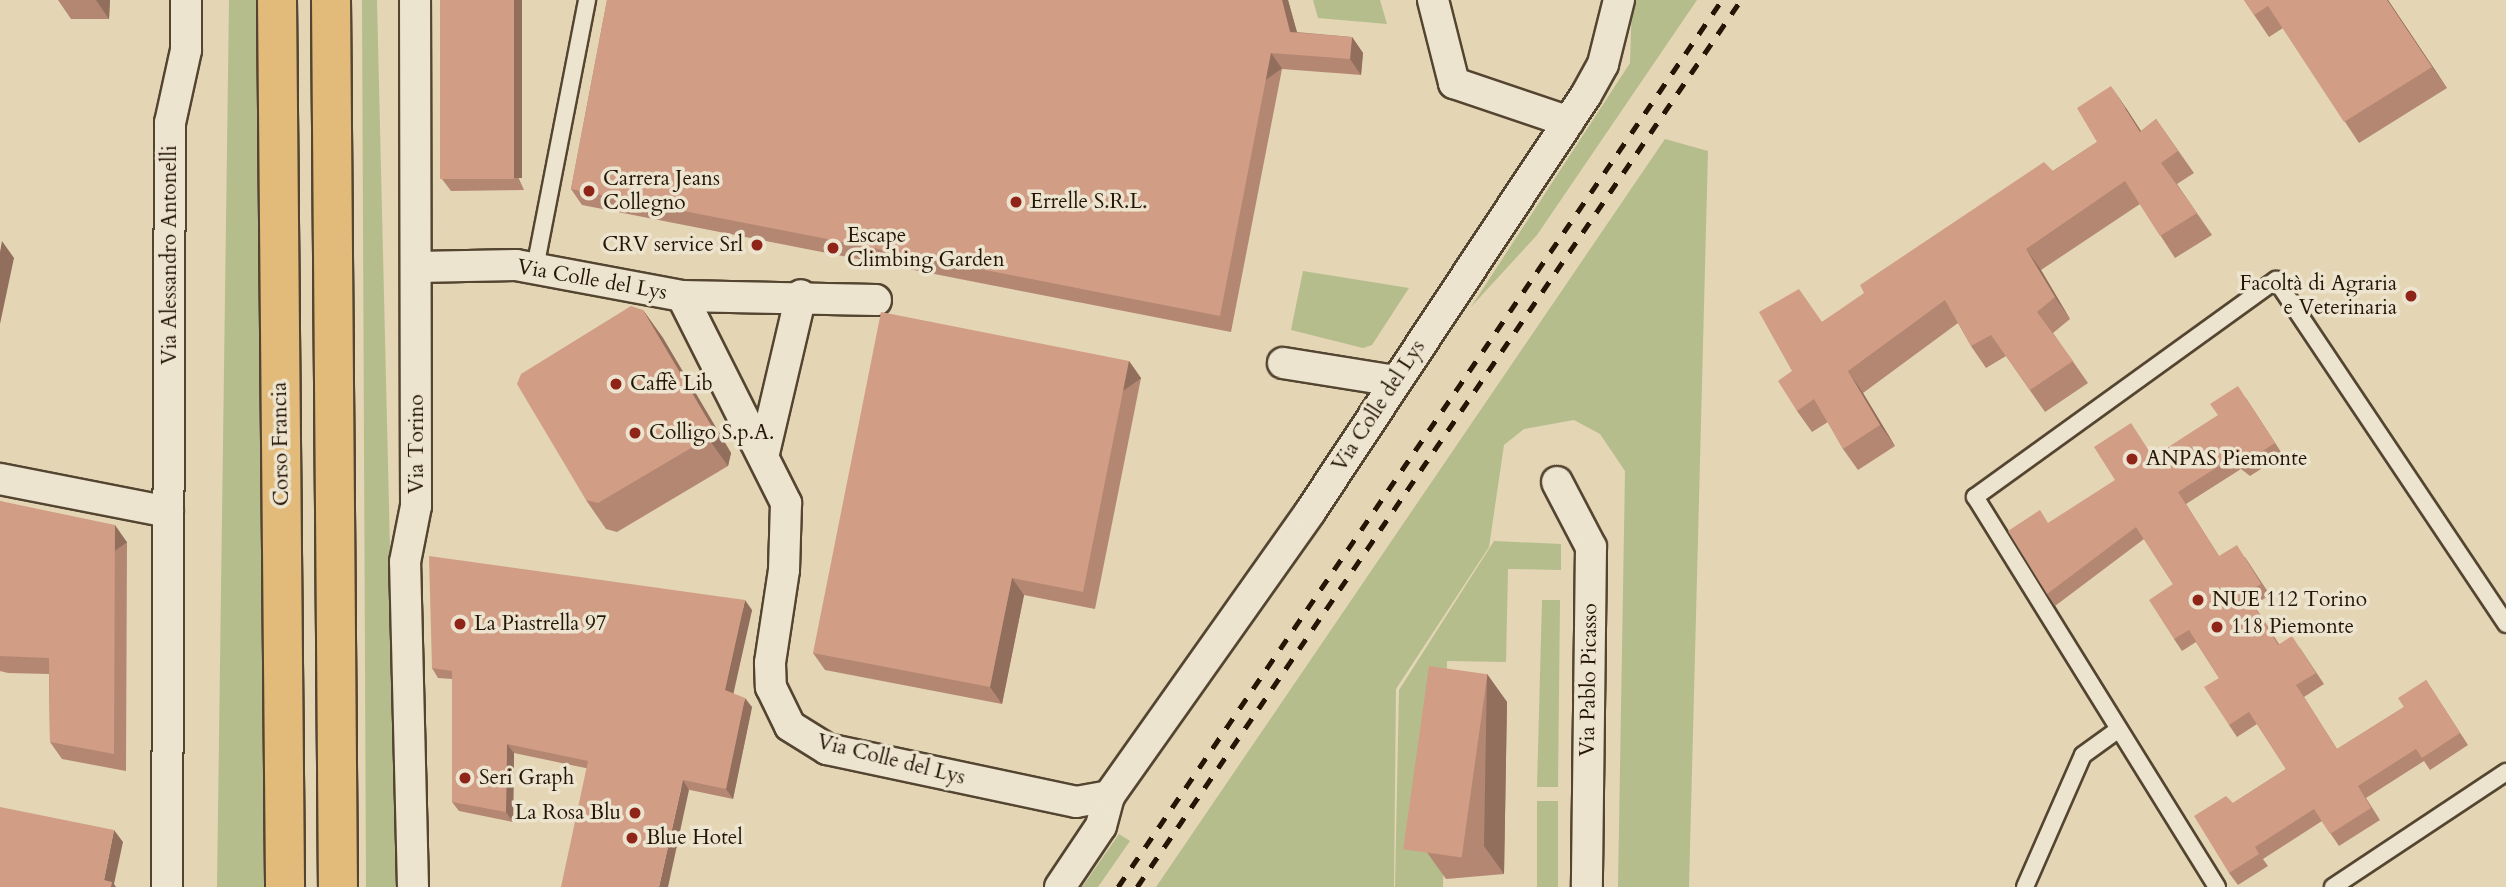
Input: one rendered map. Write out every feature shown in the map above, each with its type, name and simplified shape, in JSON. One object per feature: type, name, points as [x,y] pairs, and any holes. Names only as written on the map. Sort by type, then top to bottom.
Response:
[{"type":"main road","name":"Corso Francia","points":[[277,0],[285,887]]},
{"type":"main road","points":[[331,0],[338,887]]},
{"type":"street","name":"Via Alessandro Antonelli","points":[[167,887],[170,123],[186,50],[186,0]]},
{"type":"street","name":"Via Torino","points":[[413,887],[405,562],[416,506],[415,0]]},
{"type":"street","points":[[1433,0],[1454,83],[1569,122]]},
{"type":"street","name":"Via Colle del Lys","points":[[1060,887],[1101,826],[1109,796],[1395,381],[1569,122],[1603,64],[1619,0]]},
{"type":"street","name":"Via Colle del Lys","points":[[417,267],[535,268],[682,296],[801,295],[876,300]]},
{"type":"street","points":[[764,453],[801,295]]},
{"type":"street","name":"Via Colle del Lys","points":[[682,296],[764,453],[786,503],[784,570],[770,663],[771,687],[790,726],[827,749],[1076,803],[1109,796]]},
{"type":"street","points":[[1283,363],[1395,381]]},
{"type":"street","points":[[0,479],[168,512]]},
{"type":"street","name":"Via Pablo Picasso","points":[[1557,482],[1591,547],[1587,887]]},
{"type":"lane","points":[[535,268],[587,0]]},
{"type":"lane","points":[[2217,887],[1975,498],[2276,280],[2506,624]]},
{"type":"lane","points":[[2025,887],[2083,755],[2119,729]]},
{"type":"lane","points":[[2333,887],[2506,772]]},
{"type":"green space","points":[[229,0],[256,0],[264,887],[217,887]]},
{"type":"green space","points":[[362,0],[377,0],[398,887],[366,887]]},
{"type":"green space","points":[[1313,0],[1380,0],[1387,24],[1318,18]]},
{"type":"green space","points":[[1632,0],[1697,0],[1537,235],[1471,307],[1630,63]]},
{"type":"green space","points":[[1665,139],[1708,151],[1689,887],[1618,887],[1625,471],[1600,434],[1574,420],[1524,429],[1504,445],[1489,547],[1396,689],[1394,887],[1156,887]]},
{"type":"green space","points":[[1303,271],[1409,288],[1372,345],[1363,348],[1291,330]]},
{"type":"green space","points":[[1494,541],[1561,544],[1561,570],[1508,569],[1506,662],[1447,661],[1443,887],[1395,887],[1399,690]]},
{"type":"green space","points":[[1542,600],[1560,600],[1558,787],[1537,787]]},
{"type":"green space","points":[[1537,801],[1558,801],[1558,887],[1537,887]]},
{"type":"green space","points":[[1119,834],[1130,841],[1098,887],[1082,887]]},
{"type":"building","points":[[440,0],[514,0],[514,179],[440,179]]},
{"type":"building","points":[[607,0],[1282,0],[1290,32],[1352,37],[1350,59],[1271,53],[1220,316],[571,189]]},
{"type":"building","points":[[2244,0],[2387,0],[2432,67],[2344,122],[2268,6],[2254,15]]},
{"type":"building","points":[[2111,86],[2140,132],[2156,119],[2178,151],[2161,163],[2197,213],[2160,236],[2125,181],[2026,249],[2055,297],[2037,312],[2073,361],[2030,390],[1991,335],[1971,346],[1945,300],[1848,371],[1880,425],[1843,449],[1814,399],[1797,411],[1778,381],[1792,371],[1759,312],[1799,289],[1822,322],[1864,293],[1860,285],[2044,162],[2053,171],[2097,142],[2077,108]]},
{"type":"building","points":[[631,306],[643,310],[711,425],[708,438],[598,503],[586,500],[517,384],[521,374]]},
{"type":"building","points":[[881,312],[1129,361],[1083,592],[1012,578],[990,687],[813,653]]},
{"type":"building","name":"118 Piemonte","points":[[2238,386],[2275,443],[2242,464],[2233,457],[2178,492],[2219,556],[2237,545],[2261,584],[2246,593],[2278,645],[2292,636],[2316,673],[2296,685],[2337,749],[2404,707],[2398,698],[2426,680],[2460,733],[2422,758],[2416,749],[2358,786],[2371,808],[2330,834],[2314,809],[2255,847],[2259,854],[2229,873],[2194,816],[2226,796],[2233,803],[2286,769],[2249,712],[2229,725],[2204,687],[2219,678],[2189,630],[2174,639],[2149,600],[2173,584],[2136,527],[2047,594],[2008,531],[2040,510],[2048,523],[2115,480],[2094,447],[2131,423],[2153,457],[2218,415],[2210,404]]},
{"type":"building","points":[[0,501],[115,525],[114,754],[50,742],[49,658],[0,656]]},
{"type":"building","points":[[429,556],[745,600],[725,690],[745,698],[726,789],[683,780],[659,887],[561,887],[588,761],[507,744],[506,812],[452,802],[452,671],[432,668]]},
{"type":"building","points":[[1429,666],[1487,674],[1462,857],[1403,849]]},
{"type":"building","points":[[0,807],[114,830],[104,880],[112,882],[111,887],[0,887]]},
{"type":"railway","points":[[1118,887],[1722,0]]},
{"type":"railway","points":[[1137,887],[1741,0]]},
{"type":"place","name":"Carrera Jeans Collegno","points":[[589,191]]},
{"type":"place","name":"Errelle S.R.L.","points":[[1016,202]]},
{"type":"place","name":"CRV service Srl","points":[[757,245]]},
{"type":"place","name":"Escape Climbing Garden","points":[[833,248]]},
{"type":"place","name":"Facoltà di Agraria e Veterinaria","points":[[2411,296]]},
{"type":"place","name":"Caffè Lib","points":[[616,384]]},
{"type":"place","name":"Colligo S.p.A.","points":[[635,433]]},
{"type":"place","name":"ANPAS Piemonte","points":[[2132,459]]},
{"type":"place","name":"NUE 112 Torino","points":[[2198,600]]},
{"type":"place","name":"La Piastrella 97","points":[[460,624]]},
{"type":"place","name":"118 Piemonte","points":[[2217,627]]},
{"type":"place","name":"Seri Graph","points":[[465,778]]},
{"type":"place","name":"La Rosa Blu","points":[[635,813]]},
{"type":"place","name":"Blue Hotel","points":[[632,838]]}]
